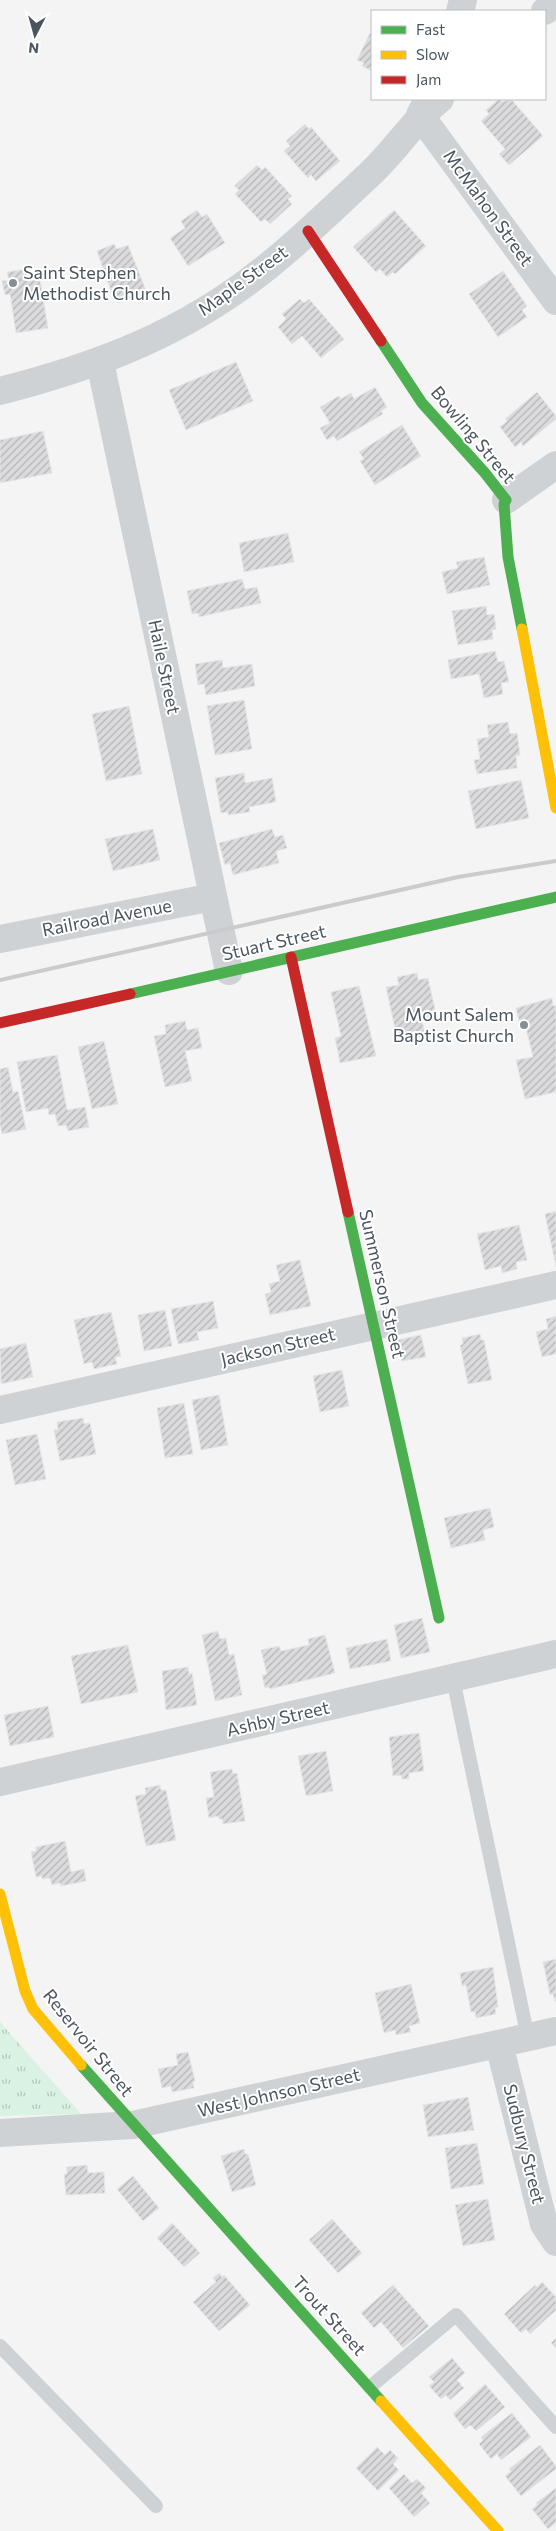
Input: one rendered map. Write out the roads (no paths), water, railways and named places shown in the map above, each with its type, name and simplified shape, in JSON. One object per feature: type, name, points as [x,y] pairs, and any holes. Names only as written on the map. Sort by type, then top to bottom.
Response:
[{"type":"street","points":[[546,10],[556,2]]},
{"type":"street","name":"Maple Street","points":[[0,391],[100,362],[160,335],[209,308],[271,264],[308,231],[384,160],[429,104]]},
{"type":"street","name":"McMahon Street","points":[[429,104],[556,301]]},
{"type":"street","name":"Bowling Street","points":[[308,231],[422,403],[485,473],[505,502],[508,557],[556,808]]},
{"type":"street","name":"Haile Street","points":[[100,362],[230,971]]},
{"type":"street","points":[[505,502],[556,465]]},
{"type":"street","name":"Railroad Avenue","points":[[0,940],[213,897]]},
{"type":"street","name":"Stuart Street","points":[[0,1023],[556,897]]},
{"type":"street","name":"Summerson Street","points":[[291,957],[439,1618]]},
{"type":"street","name":"Jackson Street","points":[[0,1410],[556,1285]]},
{"type":"street","name":"Ashby Street","points":[[0,1782],[556,1654]]},
{"type":"street","name":"Reservoir Street","points":[[0,1894],[25,1991],[33,2009],[133,2125]]},
{"type":"street","name":"West Johnson Street","points":[[0,2134],[133,2125],[556,2031]]},
{"type":"street","name":"Sudbury Street","points":[[499,2044],[544,2224],[556,2242]]},
{"type":"street","name":"Trout Street","points":[[133,2125],[498,2531]]},
{"type":"lane","points":[[453,1679],[528,2038]]},
{"type":"lane","points":[[370,2387],[456,2315],[556,2427]]},
{"type":"lane","points":[[0,2346],[156,2506]]},
{"type":"railway","points":[[0,980],[458,877],[556,861]]},
{"type":"place","name":"Saint Stephen Methodist Church","points":[[13,283]]},
{"type":"place","name":"Mount Salem Baptist Church","points":[[524,1025]]}]
